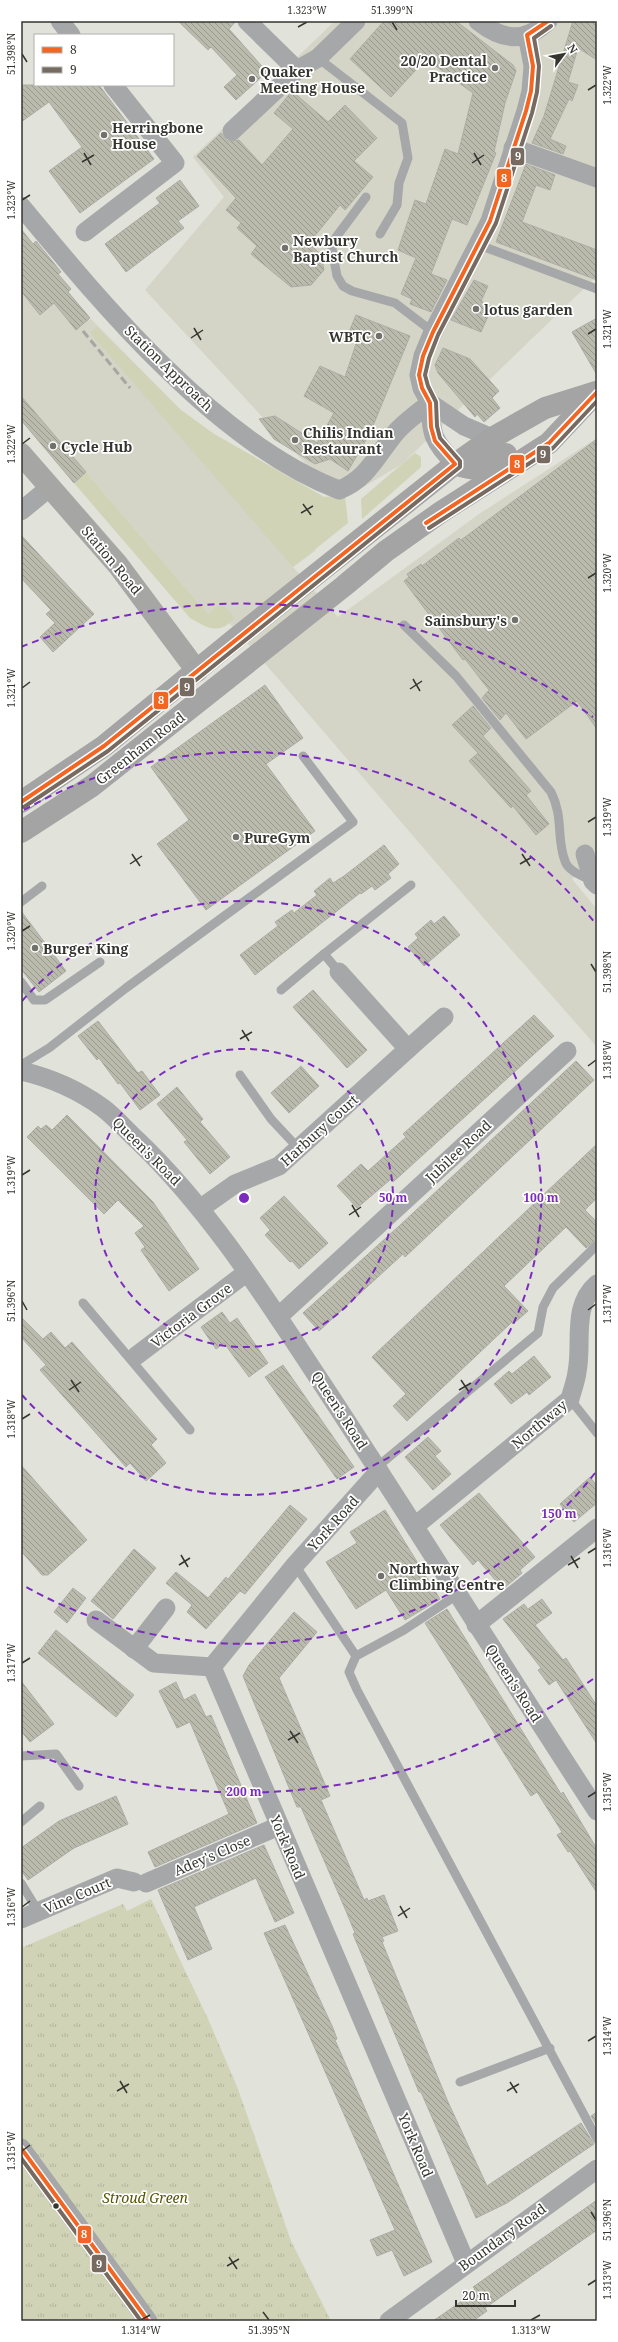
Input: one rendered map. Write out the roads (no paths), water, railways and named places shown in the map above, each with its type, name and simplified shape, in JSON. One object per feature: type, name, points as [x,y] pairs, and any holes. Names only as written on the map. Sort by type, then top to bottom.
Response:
[{"type":"highway","name":"Greenham Road","points":[[21,832],[92,786],[386,551],[442,512],[549,443],[597,392]]},
{"type":"highway","name":"Greenham Road","points":[[21,802],[104,746],[235,639],[455,464],[492,438],[545,408],[597,392]]},
{"type":"highway","points":[[455,464],[471,470],[483,468],[536,436],[563,429]]},
{"type":"street","points":[[60,21],[70,34]]},
{"type":"street","points":[[247,21],[297,70]]},
{"type":"street","points":[[232,131],[297,70],[318,58],[356,21]]},
{"type":"street","points":[[478,21],[496,34],[505,37],[527,35],[548,21]]},
{"type":"street","points":[[455,464],[435,441],[431,427],[430,403],[422,388],[419,375],[423,356],[433,332],[490,220],[513,148],[531,91],[533,66],[527,35]]},
{"type":"street","points":[[85,232],[175,163],[114,86]]},
{"type":"street","points":[[513,148],[597,178]]},
{"type":"street","name":"Station Approach","points":[[21,206],[129,329],[183,383],[230,426],[317,481],[339,490],[348,486],[362,476],[376,462],[397,432],[430,403]]},
{"type":"street","points":[[430,403],[464,426],[492,438]]},
{"type":"street","name":"Station Road","points":[[21,454],[49,488],[118,565],[197,671]]},
{"type":"street","points":[[21,511],[49,488]]},
{"type":"street","points":[[585,854],[595,883]]},
{"type":"street","points":[[339,972],[408,1049]]},
{"type":"street","name":"Harbury Court","points":[[200,1208],[235,1184],[279,1166],[444,1017]]},
{"type":"street","name":"Jubilee Road","points":[[278,1317],[567,1050]]},
{"type":"street","name":"Queen's Road","points":[[21,1071],[60,1082],[105,1109],[179,1182],[200,1208],[278,1317],[415,1526],[476,1625],[597,1811]]},
{"type":"street","name":"Victoria Grove","points":[[133,1359],[246,1273]]},
{"type":"street","name":"Northway","points":[[415,1526],[570,1399],[578,1372],[580,1312],[592,1288],[597,1284]]},
{"type":"street","name":"York Road","points":[[378,1469],[295,1565],[212,1668],[466,2263]]},
{"type":"street","points":[[476,1625],[597,1528]]},
{"type":"street","points":[[134,1649],[166,1608]]},
{"type":"street","points":[[96,1620],[154,1663],[212,1668]]},
{"type":"street","name":"Adey's Close","points":[[140,1883],[279,1826]]},
{"type":"street","name":"Vine Court","points":[[29,1915],[117,1878],[140,1883]]},
{"type":"street","points":[[21,2148],[148,2321]]},
{"type":"street","name":"Boundary Road","points":[[389,2321],[466,2263],[597,2169]]},
{"type":"lane","points":[[318,58],[402,123],[408,158],[399,183],[397,205],[380,234]]},
{"type":"lane","points":[[366,197],[334,240],[332,249],[337,276],[343,286],[352,291],[395,302],[433,332]]},
{"type":"lane","points":[[478,245],[597,289]]},
{"type":"lane","points":[[404,625],[456,676],[551,792],[558,805],[565,862],[574,872],[595,883]]},
{"type":"lane","points":[[21,1065],[50,1048],[126,988],[353,822],[303,756]]},
{"type":"lane","points":[[280,990],[411,885]]},
{"type":"lane","points":[[21,902],[42,886]]},
{"type":"lane","points":[[324,954],[339,972]]},
{"type":"lane","points":[[21,982],[34,1000],[46,1000],[100,962]]},
{"type":"lane","points":[[240,1075],[271,1119],[299,1149]]},
{"type":"lane","points":[[378,1469],[538,1333],[543,1307],[554,1288],[597,1245]]},
{"type":"lane","points":[[83,1303],[133,1359],[190,1430]]},
{"type":"lane","points":[[570,1399],[597,1433]]},
{"type":"lane","points":[[295,1565],[356,1656]]},
{"type":"lane","points":[[457,1595],[404,1630],[356,1656],[349,1672],[356,1690],[550,2048],[597,2139]]},
{"type":"lane","points":[[21,1756],[56,1754],[79,1786]]},
{"type":"lane","points":[[21,1822],[40,1806]]},
{"type":"lane","points":[[21,1883],[29,1915]]},
{"type":"lane","points":[[460,2082],[550,2048]]},
{"type":"railway","points":[[83,331],[130,388]]},
{"type":"place","name":"20/20 Dental Practice","points":[[495,68]]},
{"type":"place","name":"Quaker Meeting House","points":[[252,79]]},
{"type":"place","name":"Herringbone House","points":[[104,135]]},
{"type":"place","name":"Newbury Baptist Church","points":[[285,248]]},
{"type":"place","name":"lotus garden","points":[[476,309]]},
{"type":"place","name":"WBTC","points":[[379,336]]},
{"type":"place","name":"Chilis Indian Restaurant","points":[[295,440]]},
{"type":"place","name":"Cycle Hub","points":[[53,446]]},
{"type":"place","name":"Sainsbury's","points":[[515,620]]},
{"type":"place","name":"PureGym","points":[[236,837]]},
{"type":"place","name":"Burger King","points":[[35,948]]},
{"type":"place","name":"Northway Climbing Centre","points":[[381,1576]]},
{"type":"park label","name":"Stroud Green","points":[[145,2197]]}]
